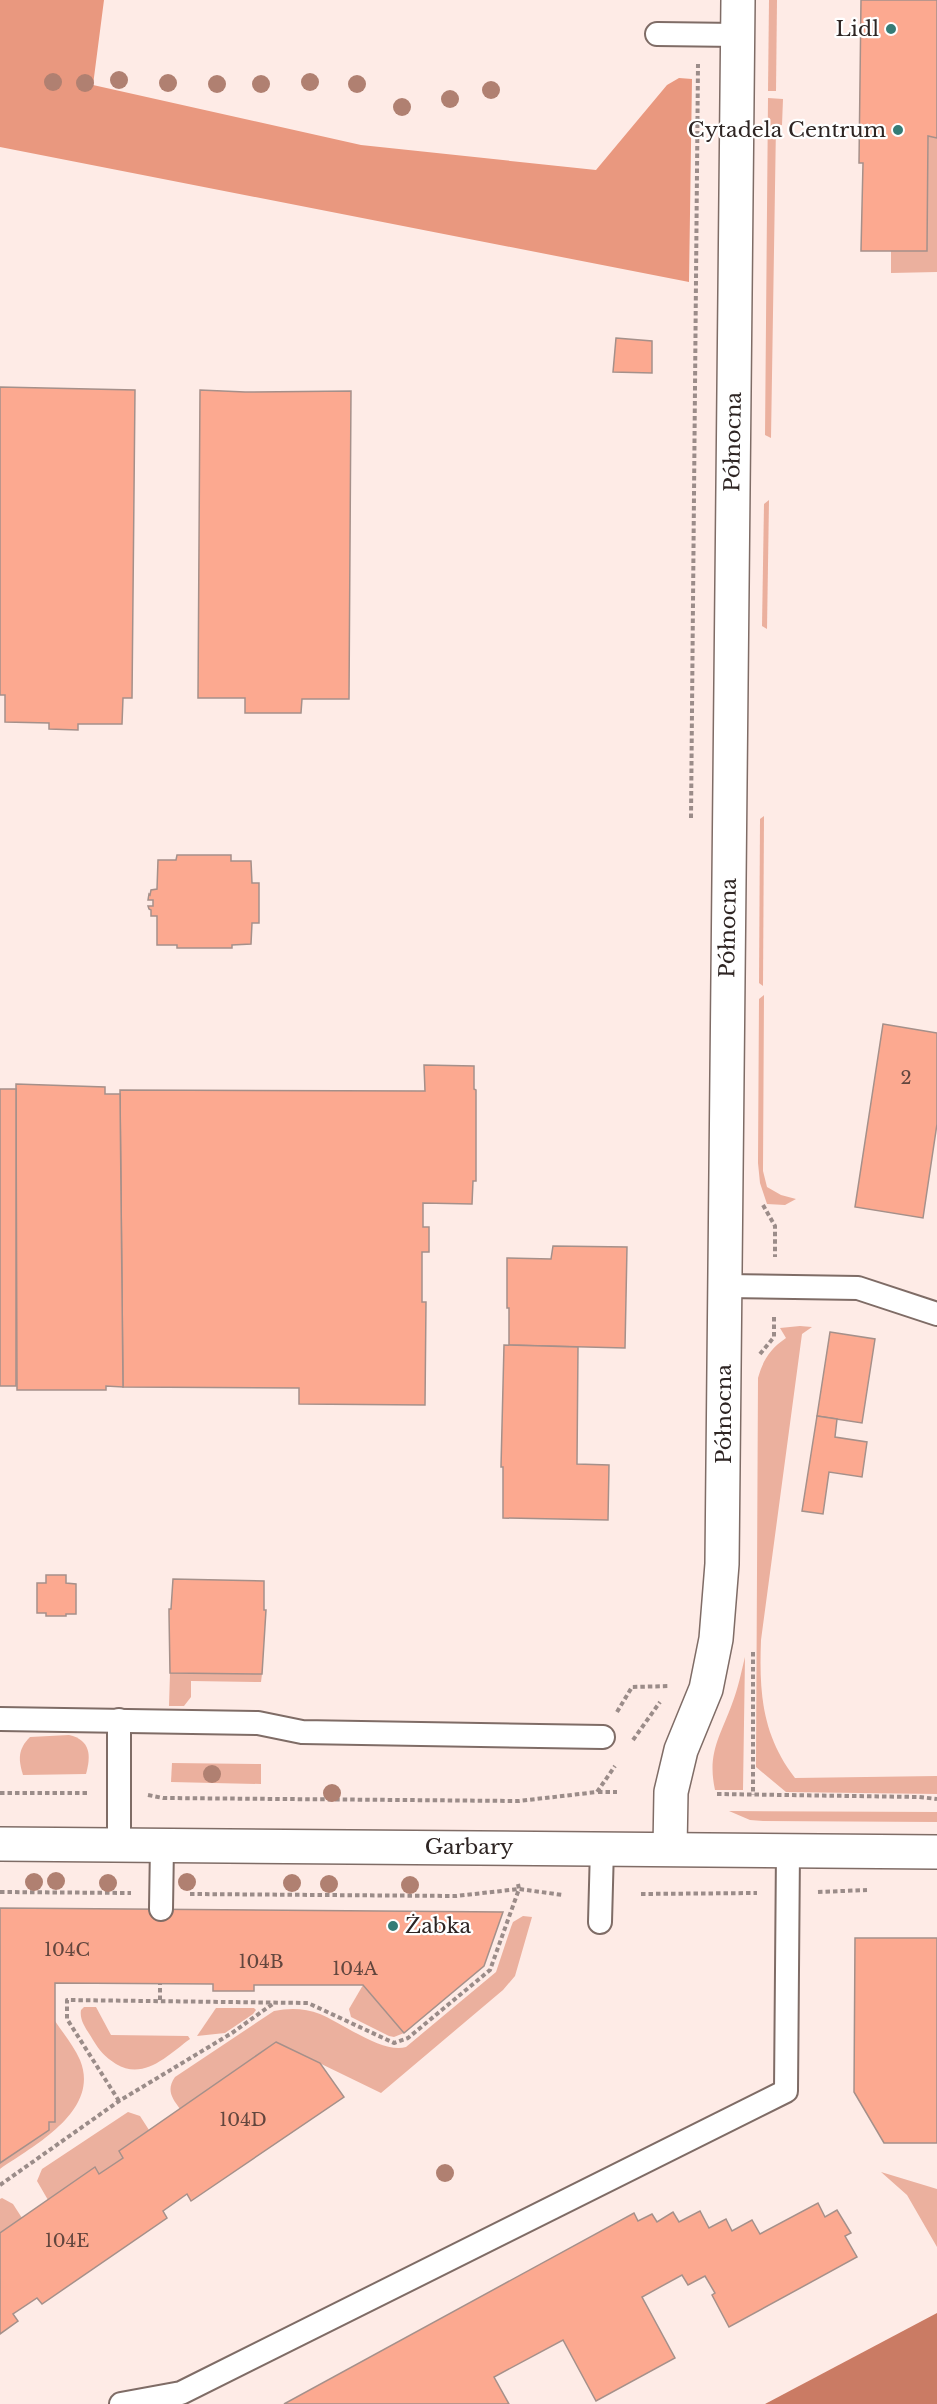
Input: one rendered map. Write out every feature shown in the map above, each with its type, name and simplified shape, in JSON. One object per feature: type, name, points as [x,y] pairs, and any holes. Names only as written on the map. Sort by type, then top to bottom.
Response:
[{"type":"street","name":"Północna","points":[[670,1849],[671,1792],[681,1750],[706,1689],[716,1639],[722,1564],[738,0]]},
{"type":"street","name":"Garbary","points":[[0,1844],[937,1852]]},
{"type":"lane","points":[[657,34],[738,35]]},
{"type":"lane","points":[[724,1286],[858,1288],[937,1314]]},
{"type":"lane","points":[[0,1719],[258,1723],[302,1732],[603,1737]]},
{"type":"lane","points":[[119,1720],[119,1845]]},
{"type":"lane","points":[[161,1901],[162,1845]]},
{"type":"lane","points":[[600,1922],[602,1848]]},
{"type":"lane","points":[[121,2404],[181,2393],[786,2091],[788,1850]]},
{"type":"path","points":[[691,820],[699,34]]},
{"type":"path","points":[[631,1744],[671,1686],[674,1675]]},
{"type":"path","points":[[603,1737],[632,1687],[671,1686]]},
{"type":"path","points":[[597,1792],[617,1763]]},
{"type":"path","points":[[0,1793],[141,1794],[163,1798],[519,1801],[597,1792],[617,1792]]},
{"type":"path","points":[[717,1794],[937,1799]]},
{"type":"path","points":[[519,1801],[519,1808]]},
{"type":"path","points":[[119,2101],[67,2019],[67,2000],[308,2003],[394,2043],[408,2038],[490,1970],[519,1889]]},
{"type":"path","points":[[0,1892],[161,1901],[456,1896],[519,1889],[563,1895]]},
{"type":"path","points":[[641,1894],[871,1890]]},
{"type":"path","points":[[160,1984],[160,2000]]},
{"type":"path","points":[[0,2185],[119,2101],[232,2033],[274,2003]]},
{"type":"shaded area","points":[[0,0],[104,0],[93,85],[361,145],[596,170],[667,85],[679,78],[692,79],[689,282],[0,147]]},
{"type":"shaded area","points":[[769,0],[777,0],[776,91],[768,91]]},
{"type":"shaded area","points":[[768,98],[783,99],[782,125],[776,125],[771,438],[765,435]]},
{"type":"shaded area","points":[[928,136],[937,138],[937,272],[891,273],[891,251],[927,251]]},
{"type":"shaded area","points":[[769,500],[767,629],[762,626],[764,504]]},
{"type":"shaded area","points":[[764,816],[763,986],[759,983],[760,819]]},
{"type":"shaded area","points":[[764,995],[763,1171],[767,1187],[781,1195],[796,1199],[785,1205],[767,1204],[760,1183],[758,1163],[759,999]]},
{"type":"shaded area","points":[[812,1327],[802,1334],[761,1640],[762,1696],[769,1729],[775,1746],[795,1778],[937,1776],[937,1794],[786,1792],[756,1767],[758,1378],[768,1355],[786,1338],[780,1328]]},
{"type":"shaded area","points":[[745,1657],[743,1790],[715,1790],[713,1766],[716,1745],[736,1693]]},
{"type":"shaded area","points":[[170,1673],[262,1674],[261,1682],[191,1681],[191,1697],[184,1706],[169,1706]]},
{"type":"shaded area","points":[[69,1735],[82,1741],[88,1750],[89,1761],[86,1774],[23,1775],[20,1754],[30,1737]]},
{"type":"shaded area","points":[[172,1763],[261,1764],[261,1784],[171,1782]]},
{"type":"shaded area","points":[[729,1811],[937,1812],[937,1822],[763,1821],[750,1820]]},
{"type":"shaded area","points":[[523,1916],[532,1917],[515,1976],[503,1990],[381,2093],[276,2042],[180,2109],[173,2097],[171,2086],[175,2077],[274,2011],[297,2009],[314,2012],[374,2042],[397,2048],[406,2047],[496,1972],[513,1922]]},
{"type":"shaded area","points":[[363,1985],[404,2033],[394,2037],[389,2036],[351,2017],[349,2009]]},
{"type":"shaded area","points":[[84,2007],[96,2007],[111,2035],[188,2036],[190,2039],[155,2064],[136,2070],[126,2068],[105,2056],[98,2047],[83,2022],[81,2010]]},
{"type":"shaded area","points":[[216,2008],[254,2008],[256,2010],[225,2033],[197,2036]]},
{"type":"shaded area","points":[[55,2021],[80,2060],[84,2078],[81,2095],[73,2111],[60,2125],[0,2169],[0,2163],[49,2130]]},
{"type":"shaded area","points":[[128,2112],[140,2116],[149,2130],[119,2151],[125,2160],[99,2174],[94,2168],[48,2200],[37,2181],[42,2169]]},
{"type":"shaded area","points":[[881,2172],[937,2189],[937,2247],[907,2195]]},
{"type":"shaded area","points":[[0,2199],[13,2204],[22,2218],[0,2233]]},
{"type":"shaded area","points":[[937,2313],[937,2404],[765,2404]]},
{"type":"building","name":"Cytadela Centrum","points":[[861,0],[937,0],[937,138],[928,136],[927,251],[861,251],[863,163],[859,163]]},
{"type":"building","points":[[616,338],[652,341],[652,373],[613,372]]},
{"type":"building","points":[[0,387],[135,390],[132,698],[123,698],[122,724],[78,724],[78,730],[49,729],[49,723],[5,722],[5,695],[0,695]]},
{"type":"building","points":[[200,390],[351,391],[349,699],[302,699],[301,713],[245,713],[245,698],[198,698]]},
{"type":"building","points":[[177,855],[231,855],[231,861],[251,861],[252,883],[259,883],[259,923],[252,923],[251,944],[232,945],[232,948],[177,948],[177,945],[157,945],[157,916],[151,916],[148,906],[153,906],[153,900],[148,900],[149,894],[151,890],[157,889],[158,860],[176,860]]},
{"type":"building","points":[[883,1024],[937,1033],[937,1124],[923,1218],[855,1207]]},
{"type":"building","points":[[424,1065],[474,1066],[474,1089],[476,1090],[476,1181],[473,1181],[472,1204],[423,1203],[423,1227],[429,1227],[429,1252],[422,1252],[422,1302],[426,1302],[425,1405],[299,1404],[299,1388],[123,1387],[120,1090],[425,1091]]},
{"type":"building","points":[[16,1084],[105,1087],[105,1094],[120,1094],[123,1387],[106,1386],[106,1390],[17,1390]]},
{"type":"building","points":[[0,1089],[16,1089],[16,1386],[0,1386]]},
{"type":"building","points":[[553,1246],[627,1247],[625,1348],[509,1345],[507,1258],[551,1259]]},
{"type":"building","points":[[830,1332],[875,1339],[862,1423],[817,1416]]},
{"type":"building","points":[[504,1345],[578,1347],[577,1464],[609,1465],[608,1520],[503,1518],[503,1467],[501,1467]]},
{"type":"building","points":[[817,1416],[837,1419],[835,1437],[867,1442],[862,1477],[829,1472],[823,1514],[802,1511]]},
{"type":"building","points":[[46,1575],[66,1575],[66,1583],[76,1584],[76,1614],[46,1616],[46,1613],[37,1613],[37,1583],[46,1583]]},
{"type":"building","points":[[173,1579],[264,1581],[264,1610],[266,1610],[262,1674],[170,1673],[169,1609],[171,1609]]},
{"type":"building","points":[[0,1908],[503,1912],[484,1966],[404,2033],[363,1985],[254,1985],[254,1991],[213,1991],[213,1984],[55,1983],[55,2122],[49,2122],[49,2130],[0,2163]]},
{"type":"building","points":[[855,1938],[937,1938],[937,2143],[884,2143],[854,2092]]},
{"type":"building","points":[[276,2042],[320,2063],[344,2097],[191,2201],[187,2194],[163,2211],[167,2218],[42,2304],[37,2298],[13,2314],[18,2321],[0,2334],[0,2233],[95,2167],[99,2174],[123,2158],[119,2151]]},
{"type":"building","points":[[818,2203],[825,2217],[837,2210],[851,2233],[845,2236],[857,2257],[729,2327],[712,2295],[715,2293],[705,2276],[688,2285],[682,2275],[642,2297],[675,2358],[596,2401],[563,2340],[494,2377],[509,2404],[284,2404],[634,2213],[638,2221],[652,2214],[657,2222],[673,2212],[679,2222],[700,2211],[709,2228],[726,2219],[732,2231],[752,2220],[760,2234]]},
{"type":"place","name":"Lidl","points":[[891,29]]},
{"type":"place","name":"Cytadela Centrum","points":[[898,130]]},
{"type":"place","name":"Żabka","points":[[393,1926]]}]
